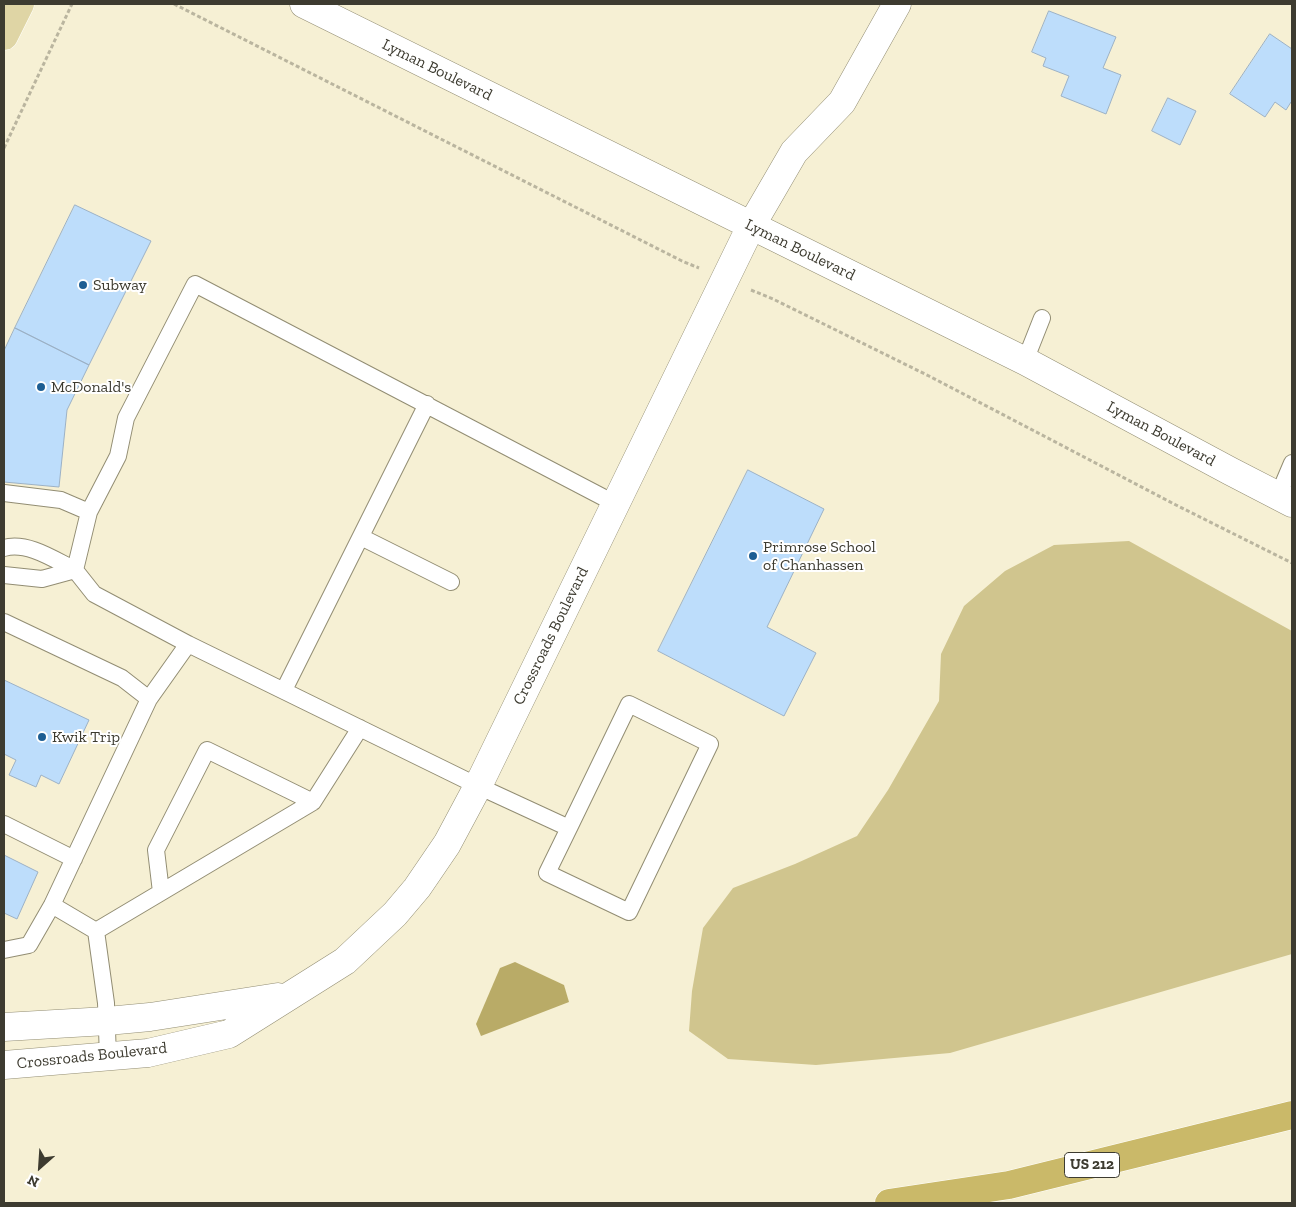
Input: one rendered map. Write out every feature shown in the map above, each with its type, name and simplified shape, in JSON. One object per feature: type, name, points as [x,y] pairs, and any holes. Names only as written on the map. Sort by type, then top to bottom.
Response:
[{"type":"highway","name":"US 212","points":[[889,1203],[1010,1185],[1292,1115]]},
{"type":"main road","points":[[4,36],[20,4]]},
{"type":"street","name":"Lyman Boulevard","points":[[304,4],[1025,361],[1285,499]]},
{"type":"street","name":"Crossroads Boulevard","points":[[4,1065],[148,1053],[229,1034],[345,961],[395,914],[417,888],[447,844],[478,786],[751,226],[794,152],[842,102],[897,4]]},
{"type":"street","name":"Crossroads Boulevard","points":[[4,1027],[107,1021],[191,1012],[227,1004],[287,996]]},
{"type":"lane","points":[[75,570],[90,512],[118,456],[126,418],[195,284],[616,504]]},
{"type":"lane","points":[[1025,361],[1042,318]]},
{"type":"lane","points":[[284,690],[427,404]]},
{"type":"lane","points":[[1285,499],[1292,463]]},
{"type":"lane","points":[[4,493],[61,500],[90,512]]},
{"type":"lane","points":[[361,537],[451,582]]},
{"type":"lane","points":[[4,548],[17,546],[29,549],[75,570],[94,594],[188,644],[478,786],[569,828]]},
{"type":"lane","points":[[4,575],[42,579],[75,570]]},
{"type":"lane","points":[[4,622],[122,678],[149,699]]},
{"type":"lane","points":[[4,950],[29,945],[52,905],[149,699],[188,644]]},
{"type":"lane","points":[[629,704],[710,744],[629,912],[548,873],[569,828],[629,704]]},
{"type":"lane","points":[[96,931],[313,802],[360,728]]},
{"type":"lane","points":[[161,892],[156,850],[206,750],[313,802]]},
{"type":"lane","points":[[4,824],[74,859]]},
{"type":"lane","points":[[52,905],[96,931]]},
{"type":"lane","points":[[96,931],[106,1003],[108,1057]]},
{"type":"path","points":[[4,148],[72,4]]},
{"type":"shaded area","points":[[1129,541],[1292,631],[1292,954],[950,1053],[816,1065],[728,1059],[689,1031],[692,991],[703,928],[733,888],[795,864],[857,836],[888,790],[939,701],[941,654],[964,606],[1005,571],[1054,545]]},
{"type":"shaded area","points":[[515,962],[564,985],[569,1002],[481,1036],[476,1024],[500,968]]},
{"type":"building","points":[[1049,11],[1116,37],[1103,68],[1121,75],[1106,114],[1061,96],[1069,76],[1043,66],[1046,58],[1032,52]]},
{"type":"building","points":[[1270,34],[1292,49],[1292,103],[1286,110],[1275,102],[1265,117],[1230,94]]},
{"type":"building","points":[[1168,98],[1196,111],[1180,145],[1152,131]]},
{"type":"building","name":"Subway","points":[[75,205],[151,241],[89,365],[15,328]]},
{"type":"building","name":"McDonald's","points":[[15,328],[89,365],[67,410],[59,487],[4,482],[4,351]]},
{"type":"building","name":"Primrose School of Chanhassen","points":[[748,470],[824,509],[767,627],[816,653],[784,716],[658,651]]},
{"type":"building","name":"Kwik Trip","points":[[4,680],[89,720],[59,784],[41,775],[36,787],[9,775],[16,760],[4,754]]},
{"type":"building","points":[[4,855],[38,872],[17,919],[4,913]]},
{"type":"place","name":"Subway","points":[[83,285]]},
{"type":"place","name":"McDonald's","points":[[41,387]]},
{"type":"place","name":"Primrose School of Chanhassen","points":[[753,556]]},
{"type":"place","name":"Kwik Trip","points":[[42,737]]}]
